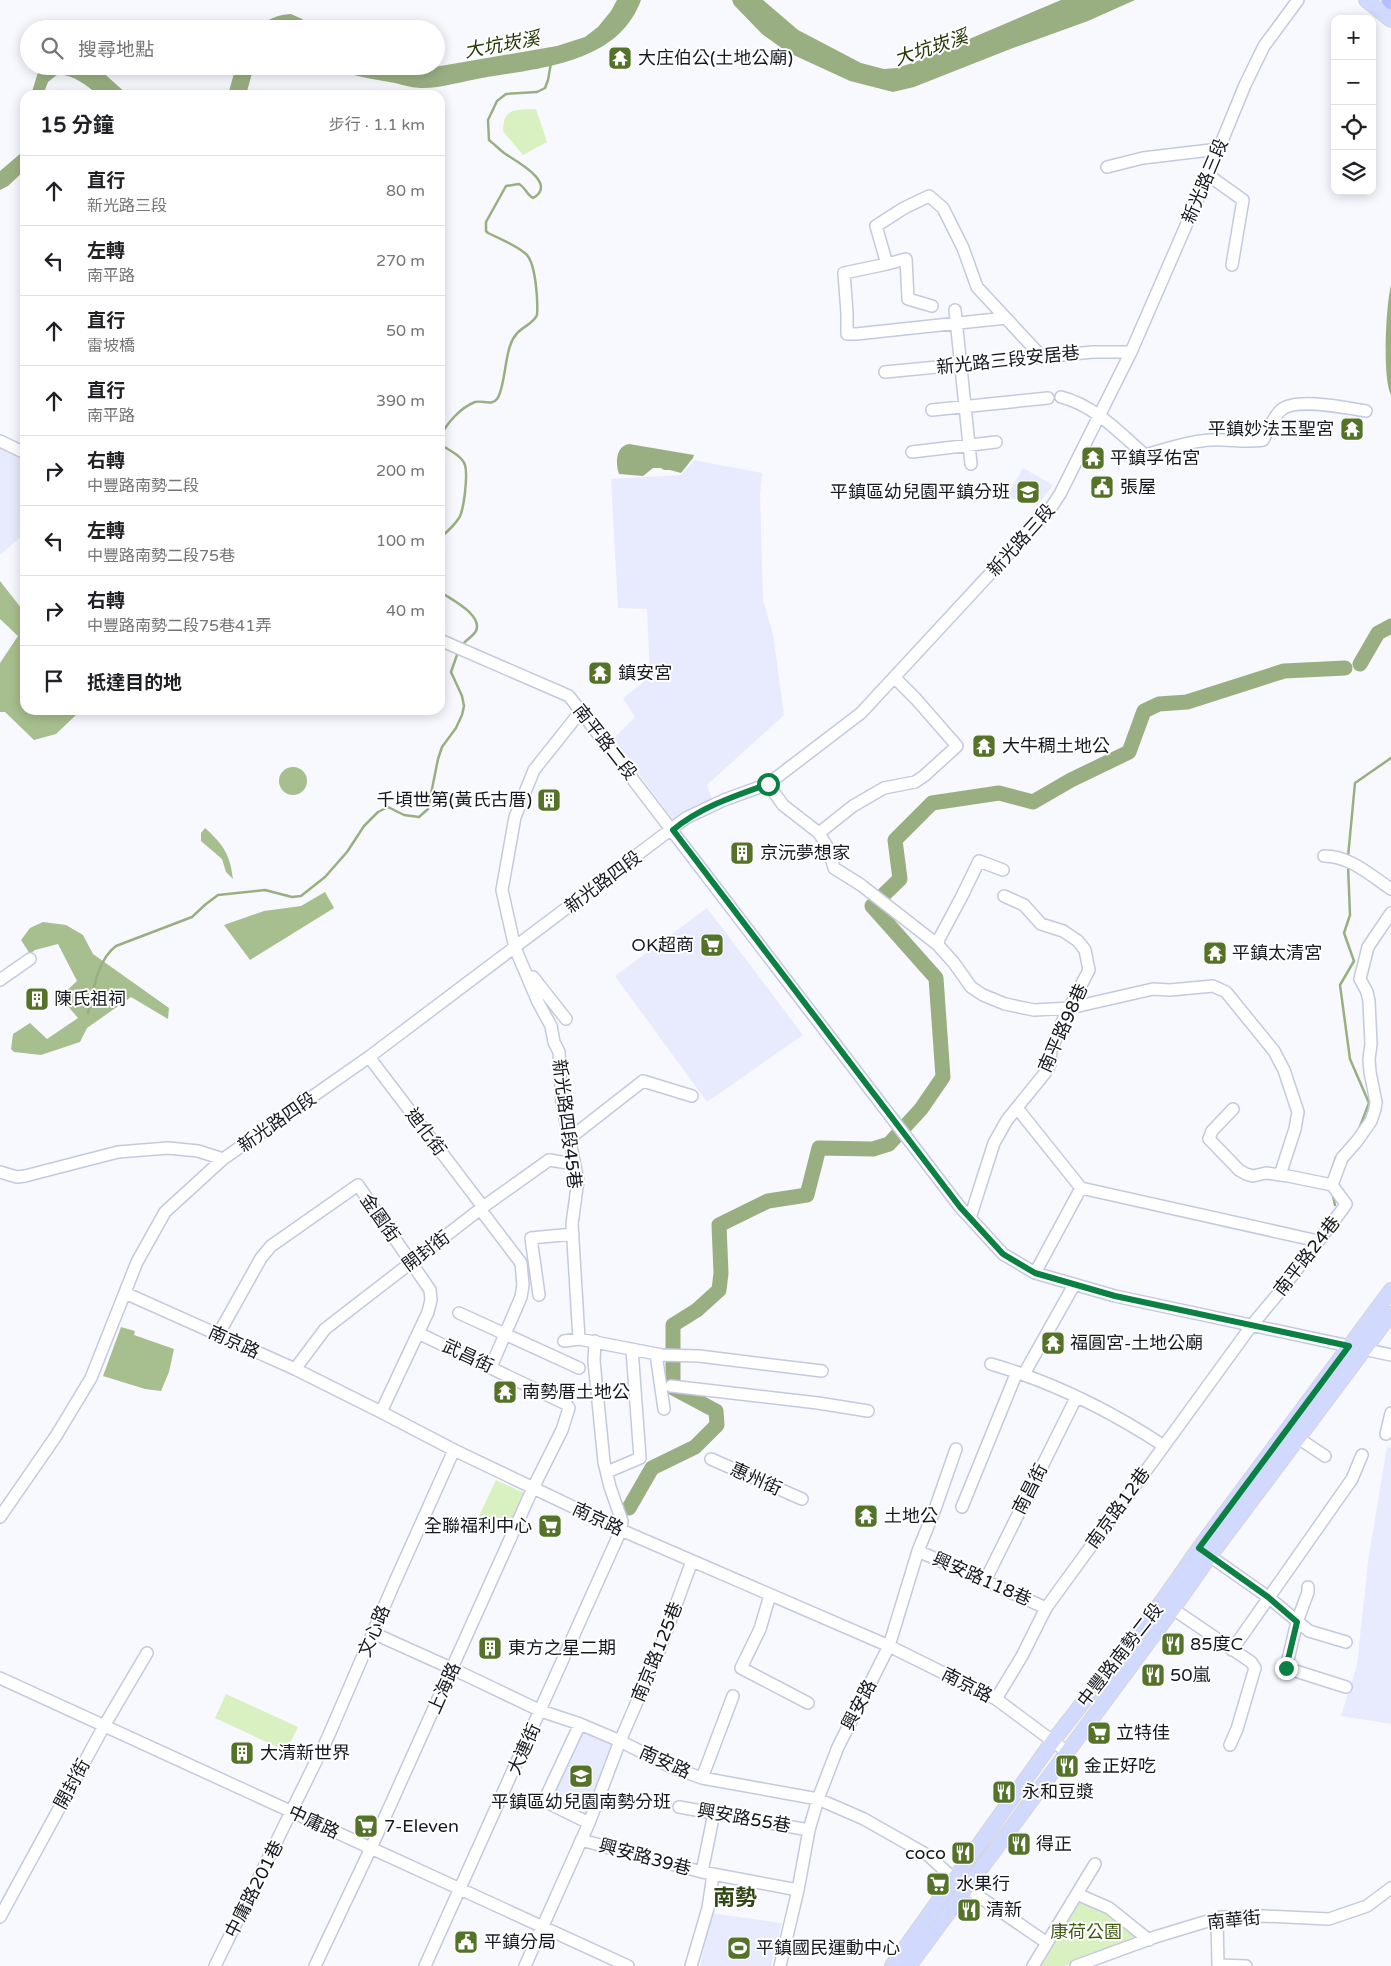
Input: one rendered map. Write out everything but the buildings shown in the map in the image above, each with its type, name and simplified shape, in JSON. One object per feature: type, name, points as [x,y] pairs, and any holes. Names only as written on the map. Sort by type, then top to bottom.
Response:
[{"type":"main road","points":[[1366,0],[1391,20]]},
{"type":"main road","name":"中豐路南勢二段","points":[[892,1966],[961,1884],[1066,1751],[1173,1609],[1204,1552],[1349,1346],[1391,1290]]},
{"type":"main road","name":"中豐路南勢二段","points":[[909,1966],[1053,1741],[1162,1601],[1298,1438],[1391,1314]]},
{"type":"street","name":"新光路三段","points":[[673,830],[686,818],[724,800],[768,784],[861,713],[1050,509],[1060,494],[1131,352],[1245,85],[1264,46],[1298,0]]},
{"type":"street","points":[[1107,167],[1143,158],[1219,149]]},
{"type":"street","points":[[1208,175],[1243,200],[1232,265]]},
{"type":"street","points":[[886,264],[876,226],[904,208],[929,196],[943,208],[964,248],[977,287],[1042,357]]},
{"type":"street","points":[[932,306],[908,299],[906,259],[844,273],[848,313],[847,334],[957,325],[1006,318]]},
{"type":"street","points":[[955,310],[971,464]]},
{"type":"street","name":"新光路三段安居巷","points":[[885,372],[1093,352],[1131,352]]},
{"type":"street","points":[[1061,397],[1099,416],[1145,455],[1199,441],[1250,442],[1263,440],[1282,408],[1312,403],[1366,411]]},
{"type":"street","points":[[932,410],[1048,398]]},
{"type":"street","points":[[0,442],[20,451]]},
{"type":"street","points":[[912,452],[996,442]]},
{"type":"street","name":"南平路二段","points":[[445,642],[569,696],[920,1156],[970,1218],[1003,1254],[1035,1273],[1115,1296],[1391,1355]]},
{"type":"street","points":[[819,833],[853,806],[884,788],[914,782],[924,776],[957,746],[916,698],[895,678]]},
{"type":"street","name":"新光路四段45巷","points":[[579,1338],[572,1224],[578,1180],[562,1104],[559,1052],[554,1042],[551,1026],[538,1002],[515,948],[502,890],[515,817],[534,770],[581,711]]},
{"type":"street","points":[[768,784],[783,805],[819,833],[829,850],[834,868],[862,885],[938,945],[954,962],[971,987],[984,995],[1005,1004],[1034,1010],[1070,1008],[1153,989],[1170,990],[1213,986],[1226,992],[1263,1035],[1278,1058],[1298,1112],[1295,1129],[1280,1175]]},
{"type":"street","name":"新光路四段","points":[[0,1517],[56,1436],[90,1378],[137,1262],[165,1212],[223,1159],[369,1056],[673,830]]},
{"type":"street","points":[[1324,856],[1344,859],[1391,889]]},
{"type":"street","points":[[938,945],[939,939],[979,861],[1003,870]]},
{"type":"street","name":"南平路98巷","points":[[970,1218],[994,1143],[1007,1120],[1045,1073],[1050,1064],[1051,1051],[1063,1020],[1089,970],[1085,950],[1064,930],[1041,924],[1024,905],[1004,896]]},
{"type":"street","points":[[1233,1109],[1212,1131],[1209,1139],[1239,1170],[1253,1176],[1266,1174],[1280,1175],[1332,1185],[1342,1158],[1371,1121],[1375,1109],[1376,1102],[1369,1059],[1372,1044],[1369,1001],[1367,992],[1360,979],[1368,947],[1391,913]]},
{"type":"street","points":[[0,980],[30,959]]},
{"type":"street","points":[[523,966],[566,1019]]},
{"type":"street","name":"迪化街","points":[[369,1056],[521,1263],[522,1291],[491,1367]]},
{"type":"street","points":[[570,1138],[643,1081],[692,1096]]},
{"type":"street","points":[[1017,1108],[1081,1188],[1318,1241]]},
{"type":"street","points":[[0,1172],[17,1177],[25,1176],[118,1152],[168,1148],[198,1151],[223,1159]]},
{"type":"street","name":"開封街","points":[[295,1370],[325,1329],[482,1208],[549,1160],[574,1164]]},
{"type":"street","name":"金園街","points":[[218,1335],[261,1258],[271,1246],[358,1185],[430,1290],[431,1300],[418,1333],[381,1412]]},
{"type":"street","name":"南平路24巷","points":[[1252,1325],[1282,1289],[1346,1204],[1332,1185]]},
{"type":"street","points":[[1035,1273],[1081,1188]]},
{"type":"street","points":[[539,1295],[531,1238],[573,1234]]},
{"type":"street","points":[[962,1507],[1020,1373],[1074,1285]]},
{"type":"street","name":"南京路","points":[[125,1293],[295,1370],[454,1450],[622,1530],[889,1646],[996,1699],[1066,1751]]},
{"type":"street","points":[[459,1313],[579,1368]]},
{"type":"street","name":"南京路12巷","points":[[996,1699],[1022,1656],[1046,1608],[1252,1325]]},
{"type":"street","name":"武昌街","points":[[418,1333],[566,1404],[570,1408]]},
{"type":"street","points":[[564,1340],[579,1338],[659,1355],[699,1356],[822,1371]]},
{"type":"street","points":[[595,1341],[594,1361],[607,1472],[622,1521],[622,1530]]},
{"type":"street","points":[[607,1472],[640,1458],[632,1349]]},
{"type":"street","points":[[659,1355],[664,1409]]},
{"type":"street","points":[[991,1364],[1020,1373],[1119,1418],[1164,1446]]},
{"type":"street","points":[[671,1386],[818,1403],[868,1412]]},
{"type":"street","name":"南昌街","points":[[984,1581],[1076,1398]]},
{"type":"street","name":"上海路","points":[[315,1966],[453,1669],[533,1488],[562,1430],[570,1408]]},
{"type":"street","points":[[1386,1434],[1391,1413]]},
{"type":"street","points":[[1298,1438],[1326,1456]]},
{"type":"street","name":"興安路","points":[[780,1966],[798,1890],[809,1830],[818,1799],[838,1747],[889,1646],[918,1551],[956,1449]]},
{"type":"street","name":"文心路","points":[[292,1812],[328,1737],[454,1450]]},
{"type":"street","points":[[1232,1650],[1352,1479],[1362,1455]]},
{"type":"street","name":"惠州街","points":[[711,1459],[802,1499]]},
{"type":"street","name":"大連街","points":[[425,1966],[622,1530]]},
{"type":"street","name":"興安路118巷","points":[[918,1551],[1046,1608]]},
{"type":"street","points":[[1204,1552],[1268,1597],[1309,1630],[1346,1642]]},
{"type":"street","name":"南京路125巷","points":[[525,1966],[589,1823],[620,1741],[660,1651],[692,1562]]},
{"type":"street","points":[[1308,1587],[1286,1668],[1346,1687]]},
{"type":"street","points":[[770,1595],[760,1629],[741,1668],[808,1703]]},
{"type":"street","points":[[1173,1609],[1251,1662],[1255,1668],[1237,1729],[1230,1745]]},
{"type":"street","name":"南安路","points":[[373,1633],[541,1711],[580,1724],[620,1741],[671,1767],[702,1778],[818,1799],[864,1819],[929,1856],[961,1884],[1047,1943]]},
{"type":"street","name":"開封街","points":[[0,1917],[104,1726],[147,1652]]},
{"type":"street","name":"中庸路","points":[[0,1678],[628,1966]]},
{"type":"street","points":[[702,1778],[733,1696]]},
{"type":"street","points":[[580,1724],[544,1802],[589,1823]]},
{"type":"street","name":"興安路55巷","points":[[679,1807],[809,1830]]},
{"type":"street","name":"中庸路201巷","points":[[215,1966],[292,1812]]},
{"type":"street","points":[[691,1966],[708,1908],[708,1874],[714,1813]]},
{"type":"street","name":"興安路39巷","points":[[581,1840],[708,1874],[798,1890]]},
{"type":"street","points":[[1033,1966],[1095,1864]]},
{"type":"street","name":"南華街","points":[[1076,1966],[1217,1918],[1263,1916],[1329,1919],[1368,1906],[1391,1888]]},
{"type":"street","points":[[1077,1894],[1109,1908],[1149,1940]]},
{"type":"street","points":[[1217,1918],[1218,1965],[1246,1966]]},
{"type":"shaded area","points":[[617,0],[641,0],[630,21],[614,38],[596,50],[551,66],[427,88],[411,87],[355,75],[445,75],[445,65],[557,46],[585,37],[598,27]]},
{"type":"shaded area","points":[[732,0],[763,0],[798,30],[861,63],[884,69],[897,68],[915,62],[1061,0],[1135,0],[1088,21],[914,87],[893,92],[850,81],[787,52],[762,34],[734,5]]},
{"type":"shaded area","points":[[291,14],[303,20],[269,20],[281,15]]},
{"type":"shaded area","points":[[37,75],[57,75],[48,82],[45,90],[33,90]]},
{"type":"shaded area","points":[[62,75],[106,75],[122,90],[92,90],[80,81]]},
{"type":"shaded area","points":[[234,75],[252,75],[247,90],[229,90]]},
{"type":"shaded area","points":[[20,154],[20,175],[8,186],[0,190],[0,171]]},
{"type":"shaded area","points":[[1391,285],[1391,395],[1386,373],[1386,324]]},
{"type":"shaded area","points":[[629,444],[694,455],[681,473],[653,468],[643,476],[619,474],[617,465],[619,451]]},
{"type":"shaded area","points":[[0,449],[20,459],[20,537],[0,555]]},
{"type":"shaded area","points":[[694,460],[762,473],[760,494],[763,600],[773,634],[784,715],[707,785],[713,802],[673,820],[613,739],[635,717],[623,698],[650,677],[647,609],[618,608],[611,479],[681,475]]},
{"type":"shaded area","name":"平鎮區幼兒園平鎮分班","points":[[1023,468],[1053,485],[1038,505],[1015,499],[1005,499]]},
{"type":"shaded area","points":[[0,581],[20,607],[20,715],[76,715],[56,734],[34,740],[5,712],[0,712],[0,663],[18,636],[0,619]]},
{"type":"shaded area","points":[[293,767],[303,771],[307,781],[303,791],[293,795],[283,791],[279,781],[283,771]]},
{"type":"shaded area","points":[[205,828],[225,851],[230,863],[233,879],[226,872],[222,859],[201,841],[201,833]]},
{"type":"shaded area","points":[[325,892],[334,908],[250,960],[224,925],[264,911],[301,906]]},
{"type":"shaded area","points":[[707,908],[803,1035],[707,1102],[615,976]]},
{"type":"shaded area","points":[[43,922],[66,925],[83,935],[93,954],[169,1008],[168,1019],[131,997],[87,1028],[80,1042],[41,1055],[14,1052],[11,1049],[13,1034],[30,1023],[47,1039],[78,1018],[60,997],[77,981],[58,944],[35,950],[30,954],[21,940],[30,928]]},
{"type":"shaded area","points":[[121,1327],[135,1331],[134,1335],[174,1349],[169,1372],[161,1391],[145,1389],[103,1376]]},
{"type":"shaded area","points":[[1387,1447],[1391,1448],[1391,1724],[1341,1716],[1357,1665],[1368,1562]]},
{"type":"shaded area","name":"平鎮區幼兒園南勢分班","points":[[580,1730],[612,1743],[613,1751],[586,1817],[548,1802]]},
{"type":"shaded area","name":"平鎮國民運動中心","points":[[710,1913],[782,1923],[771,1966],[700,1966]]},
{"type":"green space","points":[[536,109],[547,142],[523,155],[503,131],[505,118],[512,111]]},
{"type":"green space","points":[[496,1480],[531,1496],[513,1533],[479,1516]]},
{"type":"green space","points":[[226,1694],[298,1727],[286,1751],[215,1718]]},
{"type":"green space","name":"康荷公園","points":[[1077,1894],[1149,1940],[1064,1966],[1033,1966]]},
{"type":"waterway","points":[[445,428],[464,408],[475,402],[492,402],[497,399],[513,339],[537,315],[536,283],[529,259],[518,248],[488,233],[486,231],[486,222],[506,186],[519,184],[533,198],[540,192],[541,186],[532,172],[489,140],[488,120],[497,101],[506,94],[537,92],[545,88],[551,63]]},
{"type":"waterway","points":[[445,448],[461,459],[465,465],[466,484],[461,514],[455,524],[445,534]]},
{"type":"waterway","points":[[445,595],[459,604],[475,619],[476,631],[462,645]]},
{"type":"waterway","points":[[1360,664],[1378,633],[1391,626]]},
{"type":"waterway","points":[[88,1013],[100,968],[104,959],[116,946],[192,917],[218,895],[265,890],[292,897],[301,896],[325,877],[347,852],[364,826],[378,812],[388,807],[404,815],[419,817],[428,809],[442,747],[456,728],[464,706],[462,696],[451,672],[458,652]]},
{"type":"waterway","points":[[629,1508],[652,1468],[695,1447],[717,1425],[716,1411],[673,1388],[673,1325],[697,1310],[719,1290],[721,1273],[719,1225],[768,1201],[807,1195],[819,1148],[873,1149],[889,1144],[921,1109],[943,1077],[936,978],[872,906],[900,879],[895,840],[932,803],[999,793],[1033,802],[1071,780],[1129,752],[1144,711],[1159,704],[1187,702],[1284,671],[1345,668]]},
{"type":"waterway","points":[[1348,857],[1355,783],[1391,758]]},
{"type":"waterway","points":[[1348,865],[1350,915],[1344,933],[1354,961],[1340,985],[1350,1059],[1369,1103],[1359,1129]]},
{"type":"waterway","points":[[1329,1179],[1336,1157],[1340,1152]]},
{"type":"waterway","points":[[1332,1192],[1335,1205]]},
{"type":"place","name":"大庄伯公(土地公廟)","points":[[620,58]]},
{"type":"place","name":"平鎮妙法玉聖宮","points":[[1352,429]]},
{"type":"place","name":"平鎮孚佑宮","points":[[1093,458]]},
{"type":"place","name":"張屋","points":[[1102,487]]},
{"type":"place","name":"平鎮區幼兒園平鎮分班","points":[[1028,492]]},
{"type":"place","name":"鎮安宮","points":[[600,673]]},
{"type":"place","name":"大牛稠土地公","points":[[984,746]]},
{"type":"place","name":"千頃世第(黃氏古厝)","points":[[549,800]]},
{"type":"place","name":"京沅夢想家","points":[[742,853]]},
{"type":"place","name":"OK超商","points":[[712,945]]},
{"type":"place","name":"平鎮太清宮","points":[[1215,953]]},
{"type":"place","name":"陳氏祖祠","points":[[37,999]]},
{"type":"place","name":"福圓宮-土地公廟","points":[[1053,1343]]},
{"type":"place","name":"南勢厝土地公","points":[[505,1392]]},
{"type":"place","name":"土地公","points":[[866,1516]]},
{"type":"place","name":"全聯福利中心","points":[[550,1526]]},
{"type":"place","name":"85度C","points":[[1173,1644]]},
{"type":"place","name":"東方之星二期","points":[[490,1648]]},
{"type":"place","name":"50嵐","points":[[1153,1675]]},
{"type":"place","name":"立特佳","points":[[1099,1733]]},
{"type":"place","name":"大清新世界","points":[[242,1753]]},
{"type":"place","name":"金正好吃","points":[[1067,1766]]},
{"type":"place","name":"平鎮區幼兒園南勢分班","points":[[581,1776]]},
{"type":"place","name":"永和豆漿","points":[[1004,1792]]},
{"type":"place","name":"7-Eleven","points":[[366,1826]]},
{"type":"place","name":"得正","points":[[1019,1844]]},
{"type":"place","name":"coco","points":[[963,1853]]},
{"type":"place","name":"水果行","points":[[938,1884]]},
{"type":"place","name":"清新","points":[[969,1910]]},
{"type":"place","name":"平鎮分局","points":[[466,1942]]},
{"type":"place","name":"平鎮國民運動中心","points":[[739,1948]]},
{"type":"district","name":"南勢","points":[[735,1898]]},
{"type":"route","points":[[768,784],[724,800],[686,818],[673,830],[960,1207],[1003,1254],[1035,1273],[1115,1296],[1349,1346],[1199,1548],[1268,1597],[1297,1622],[1286,1668]]},
{"type":"water label","name":"大坑崁溪","points":[[502,45]]},
{"type":"water label","name":"大坑崁溪","points":[[931,48]]}]
